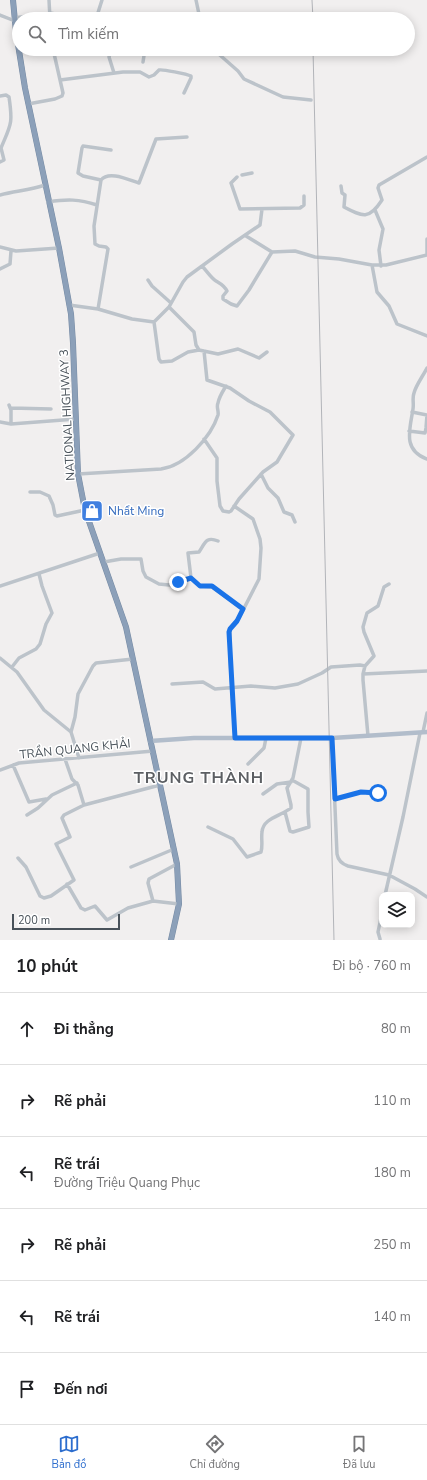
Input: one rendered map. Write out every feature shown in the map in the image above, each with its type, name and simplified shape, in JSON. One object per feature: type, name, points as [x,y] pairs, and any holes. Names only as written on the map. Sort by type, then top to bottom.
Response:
[{"type":"highway","name":"NATIONAL HIGHWAY 3","points":[[13,0],[14,12]]},
{"type":"highway","name":"NATIONAL HIGHWAY 3","points":[[20,56],[28,104],[69,305],[74,343],[78,474],[86,510],[126,627],[177,864],[180,885],[179,904],[171,940]]},
{"type":"main road","points":[[150,741],[194,738],[332,738],[423,732]]},
{"type":"street","points":[[49,0],[50,12]]},
{"type":"street","points":[[98,12],[102,0]]},
{"type":"street","points":[[196,0],[199,12]]},
{"type":"street","points":[[0,15],[12,19]]},
{"type":"street","points":[[28,104],[55,99],[62,96],[63,93],[55,56]]},
{"type":"street","points":[[109,56],[114,73]]},
{"type":"street","points":[[143,62],[144,56]]},
{"type":"street","points":[[221,56],[238,71],[244,79],[283,96],[311,100]]},
{"type":"street","points":[[60,80],[114,73],[140,72],[149,77],[161,69],[189,75],[191,78],[184,93]]},
{"type":"street","points":[[0,96],[6,95],[9,97],[12,113],[11,127],[1,148],[4,160],[0,162]]},
{"type":"street","points":[[0,137],[6,140]]},
{"type":"street","points":[[111,150],[84,146],[82,148],[78,173],[83,176],[101,180],[102,178],[109,176],[125,178],[139,183],[156,139],[187,138]]},
{"type":"street","points":[[341,186],[342,193],[345,195],[344,206],[362,215],[369,214],[375,210],[382,198],[378,188],[379,184],[427,157]]},
{"type":"street","points":[[242,175],[252,173]]},
{"type":"street","points":[[237,176],[231,183],[239,207],[242,209],[300,208],[304,205],[304,196]]},
{"type":"street","points":[[98,309],[108,248],[97,246],[95,244],[94,226],[101,180]]},
{"type":"street","points":[[0,195],[14,191],[32,190],[45,185]]},
{"type":"street","points":[[48,202],[82,200],[97,205]]},
{"type":"street","points":[[154,322],[170,305],[185,280],[232,244],[246,236],[260,225],[262,209]]},
{"type":"street","points":[[375,210],[384,229],[379,250],[381,266]]},
{"type":"street","points":[[246,236],[272,252],[294,251],[315,257],[339,259],[381,266],[427,255],[427,239]]},
{"type":"street","points":[[0,248],[11,251],[58,248]]},
{"type":"street","points":[[0,269],[10,264],[11,251]]},
{"type":"street","points":[[202,266],[215,280],[221,282],[226,289],[227,291],[223,296],[223,299],[237,306],[249,290],[272,252]]},
{"type":"street","points":[[372,265],[377,292],[388,306],[397,324],[427,336]]},
{"type":"street","points":[[148,280],[194,332],[196,346],[199,350]]},
{"type":"street","points":[[69,305],[98,309],[154,322]]},
{"type":"street","points":[[154,322],[160,361],[172,362],[188,352],[199,350],[218,354],[238,349],[258,358],[268,352]]},
{"type":"street","points":[[204,351],[207,380],[226,386],[274,414],[293,433],[293,437],[277,462],[261,474],[228,512],[225,512],[221,508],[217,481],[217,458],[204,440]]},
{"type":"street","points":[[427,368],[414,393],[409,431],[411,446],[415,452],[427,459]]},
{"type":"street","points":[[78,474],[168,468],[183,460],[204,440],[218,414],[218,403],[226,386]]},
{"type":"street","points":[[11,424],[10,406],[51,409]]},
{"type":"street","points":[[409,431],[426,432],[427,415],[412,412]]},
{"type":"street","points":[[0,422],[11,424],[76,419]]},
{"type":"street","points":[[261,474],[266,485],[278,498],[284,512],[292,515],[295,522]]},
{"type":"street","points":[[30,492],[40,492],[49,496],[53,504],[55,515],[57,516],[86,510]]},
{"type":"street","points":[[234,506],[253,519],[261,543],[259,579],[237,621],[230,629],[235,738]]},
{"type":"street","points":[[218,541],[209,539],[205,542],[199,552],[188,552],[191,578],[200,586],[212,586],[243,609]]},
{"type":"street","points":[[0,586],[100,554]]},
{"type":"street","points":[[104,562],[121,559],[141,559],[143,571],[146,577],[164,585],[169,585],[191,578]]},
{"type":"street","points":[[12,667],[19,658],[36,649],[40,644],[46,624],[52,613],[39,574]]},
{"type":"street","points":[[368,736],[363,674],[365,666],[374,656],[363,630],[366,616],[378,606],[384,587],[389,584]]},
{"type":"street","points":[[0,658],[12,667],[44,710],[71,732]]},
{"type":"street","points":[[79,758],[71,732],[75,717],[78,694],[96,663],[133,658]]},
{"type":"street","points":[[172,684],[199,682],[215,689],[251,686],[275,688],[294,685],[322,673],[331,667],[365,666]]},
{"type":"street","points":[[363,674],[427,671]]},
{"type":"street","points":[[386,892],[427,713]]},
{"type":"street","points":[[248,764],[264,748],[266,738]]},
{"type":"street","points":[[208,828],[234,840],[248,857],[261,852],[262,832],[266,823],[289,810],[291,806],[287,790],[292,781],[301,738]]},
{"type":"street","points":[[332,738],[338,858],[348,866],[389,875],[415,888],[427,897]]},
{"type":"street","name":"TRẦN QUANG KHẢI","points":[[0,770],[19,763],[153,751]]},
{"type":"street","points":[[65,759],[72,779],[77,783],[84,804]]},
{"type":"street","points":[[13,765],[29,802],[47,799]]},
{"type":"street","points":[[263,794],[277,784],[292,781],[308,789],[308,812],[310,827],[293,832],[290,831],[285,812]]},
{"type":"street","points":[[27,815],[38,808],[47,799],[77,783]]},
{"type":"street","points":[[18,858],[26,867],[40,896],[44,898],[51,896],[73,881],[74,878],[56,844],[70,837],[62,818],[64,815],[84,804],[160,785]]},
{"type":"street","points":[[335,799],[361,792],[378,793]]},
{"type":"street","points":[[130,867],[174,849]]},
{"type":"street","points":[[153,901],[148,883],[149,878],[177,864]]},
{"type":"street","points":[[67,884],[84,910],[95,906],[106,920],[128,908],[153,901],[179,904]]},
{"type":"street","points":[[379,927],[378,932],[380,939]]},
{"type":"railway","points":[[312,0],[313,12]]},
{"type":"railway","points":[[313,56],[334,940]]},
{"type":"place","name":"Nhẩt Ming","points":[[92,511]]},
{"type":"district","name":"TRUNG THÀNH","points":[[199,777]]},
{"type":"route","points":[[178,582],[191,578],[200,586],[212,586],[243,609],[239,618],[231,627],[229,632],[235,738],[332,738],[335,799],[361,792],[378,793]]}]
